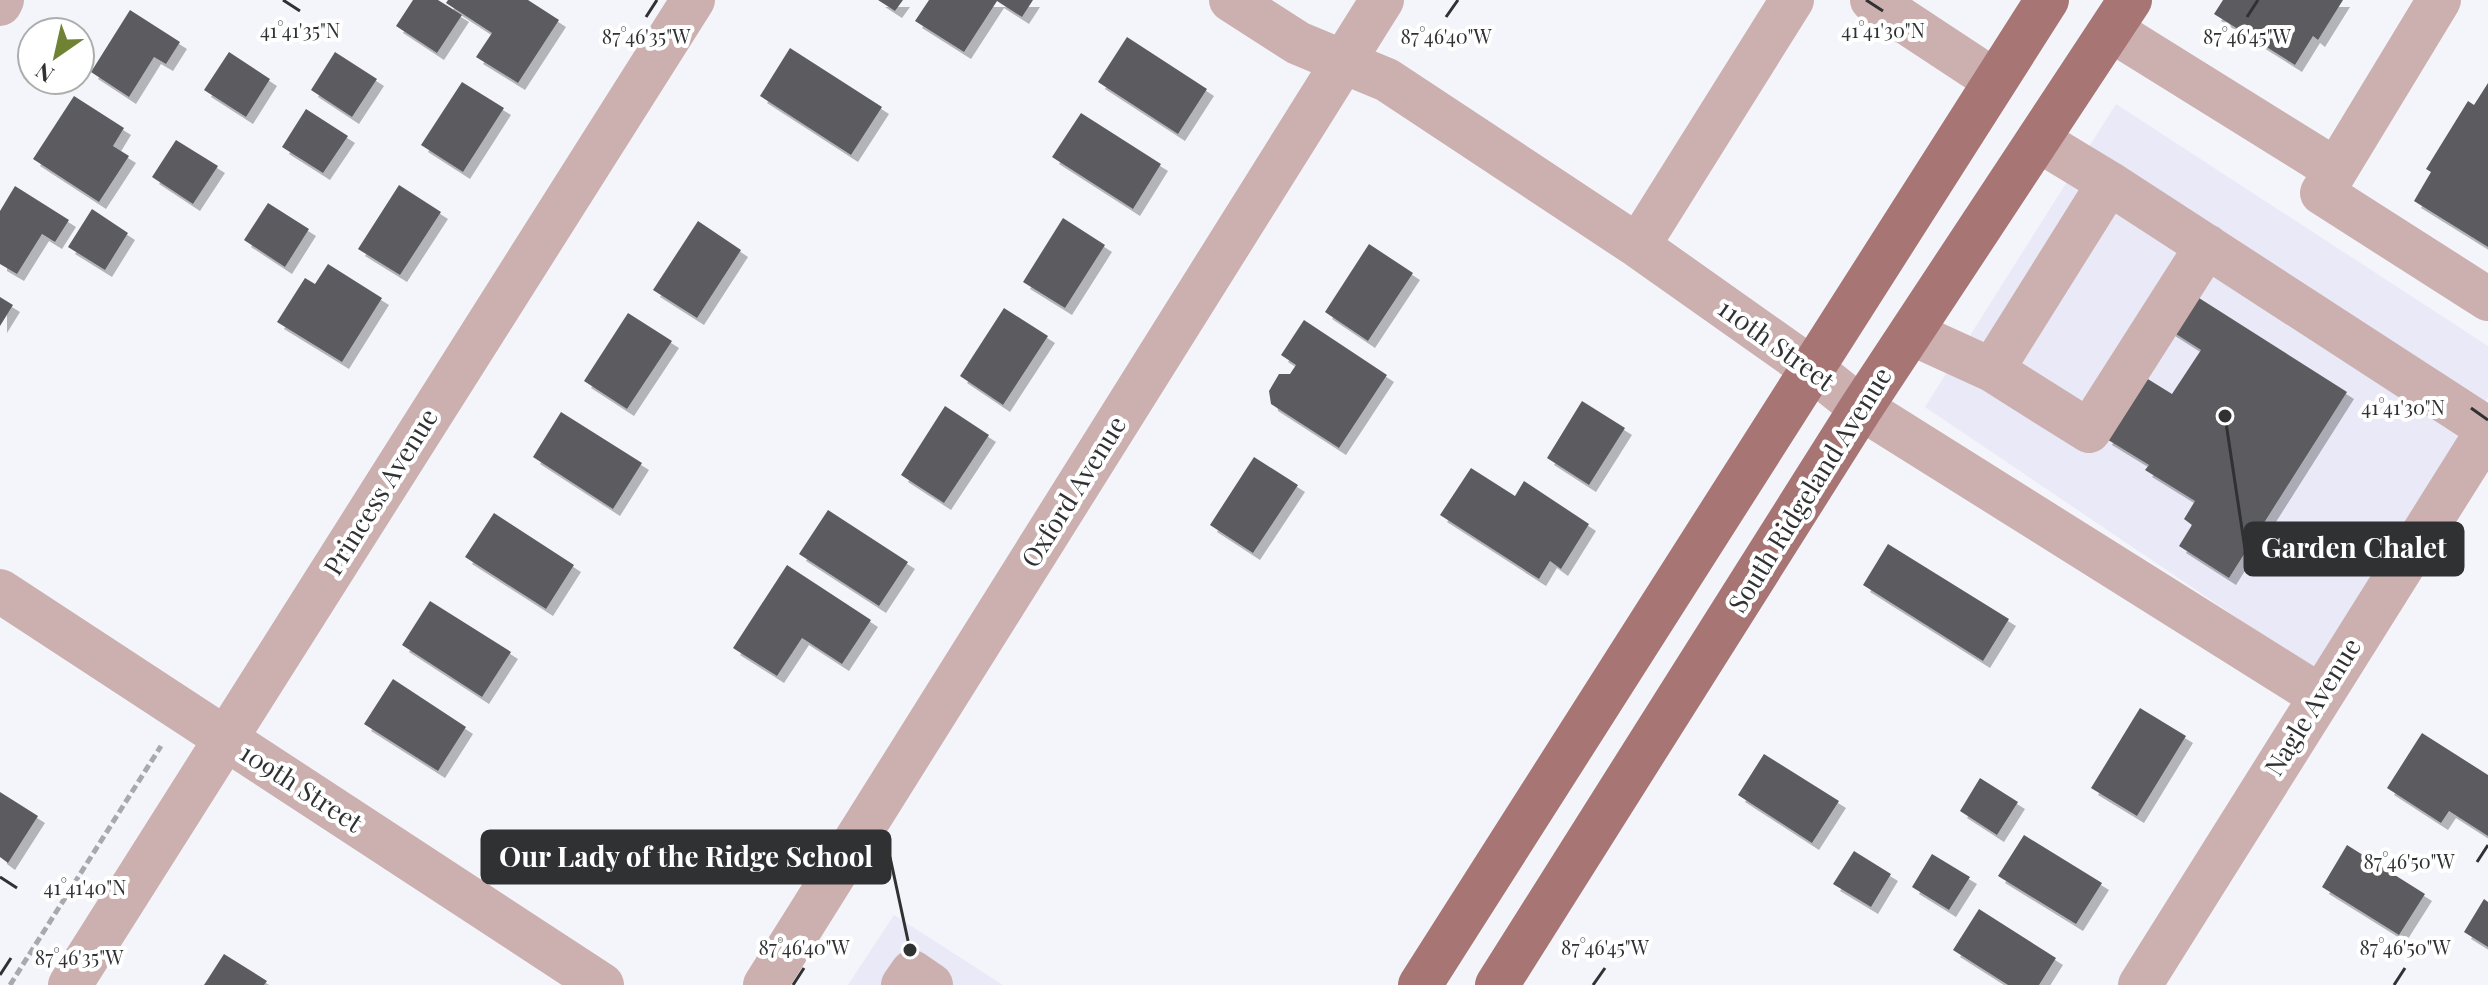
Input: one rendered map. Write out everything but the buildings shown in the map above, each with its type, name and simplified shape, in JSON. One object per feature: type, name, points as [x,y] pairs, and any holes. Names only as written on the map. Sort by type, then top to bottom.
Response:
[{"type":"main road","points":[[1420,985],[2047,0]]},
{"type":"main road","name":"South Ridgeland Avenue","points":[[1497,985],[1861,408],[2120,15]]},
{"type":"street","name":"Princess Avenue","points":[[70,985],[693,0]]},
{"type":"street","name":"110th Street","points":[[1231,0],[1298,43],[1387,80],[1638,246],[1812,369],[1861,408],[2320,696]]},
{"type":"street","name":"Oxford Avenue","points":[[765,985],[1382,0]]},
{"type":"street","points":[[1638,246],[1792,0]]},
{"type":"street","points":[[1872,0],[1995,81]]},
{"type":"street","points":[[2439,0],[2322,193],[2488,299]]},
{"type":"street","points":[[2120,15],[2336,170]]},
{"type":"street","points":[[2038,140],[2207,246],[2488,430]]},
{"type":"street","points":[[1992,370],[2109,183]]},
{"type":"street","points":[[1911,333],[1992,370],[2089,431],[2207,246]]},
{"type":"street","name":"Nagle Avenue","points":[[2140,985],[2488,430]]},
{"type":"street","name":"109th Street","points":[[0,591],[602,985]]},
{"type":"street","points":[[903,985],[912,972],[931,985]]},
{"type":"path","points":[[10,985],[183,711]]},
{"type":"shaded area","points":[[2116,104],[2488,346],[2488,397],[2322,675],[1925,407]]},
{"type":"shaded area","points":[[894,915],[1003,985],[848,985]]},
{"type":"place","name":"Garden Chalet","points":[[2225,416]]},
{"type":"place","name":"Our Lady of the Ridge School","points":[[910,950]]}]
